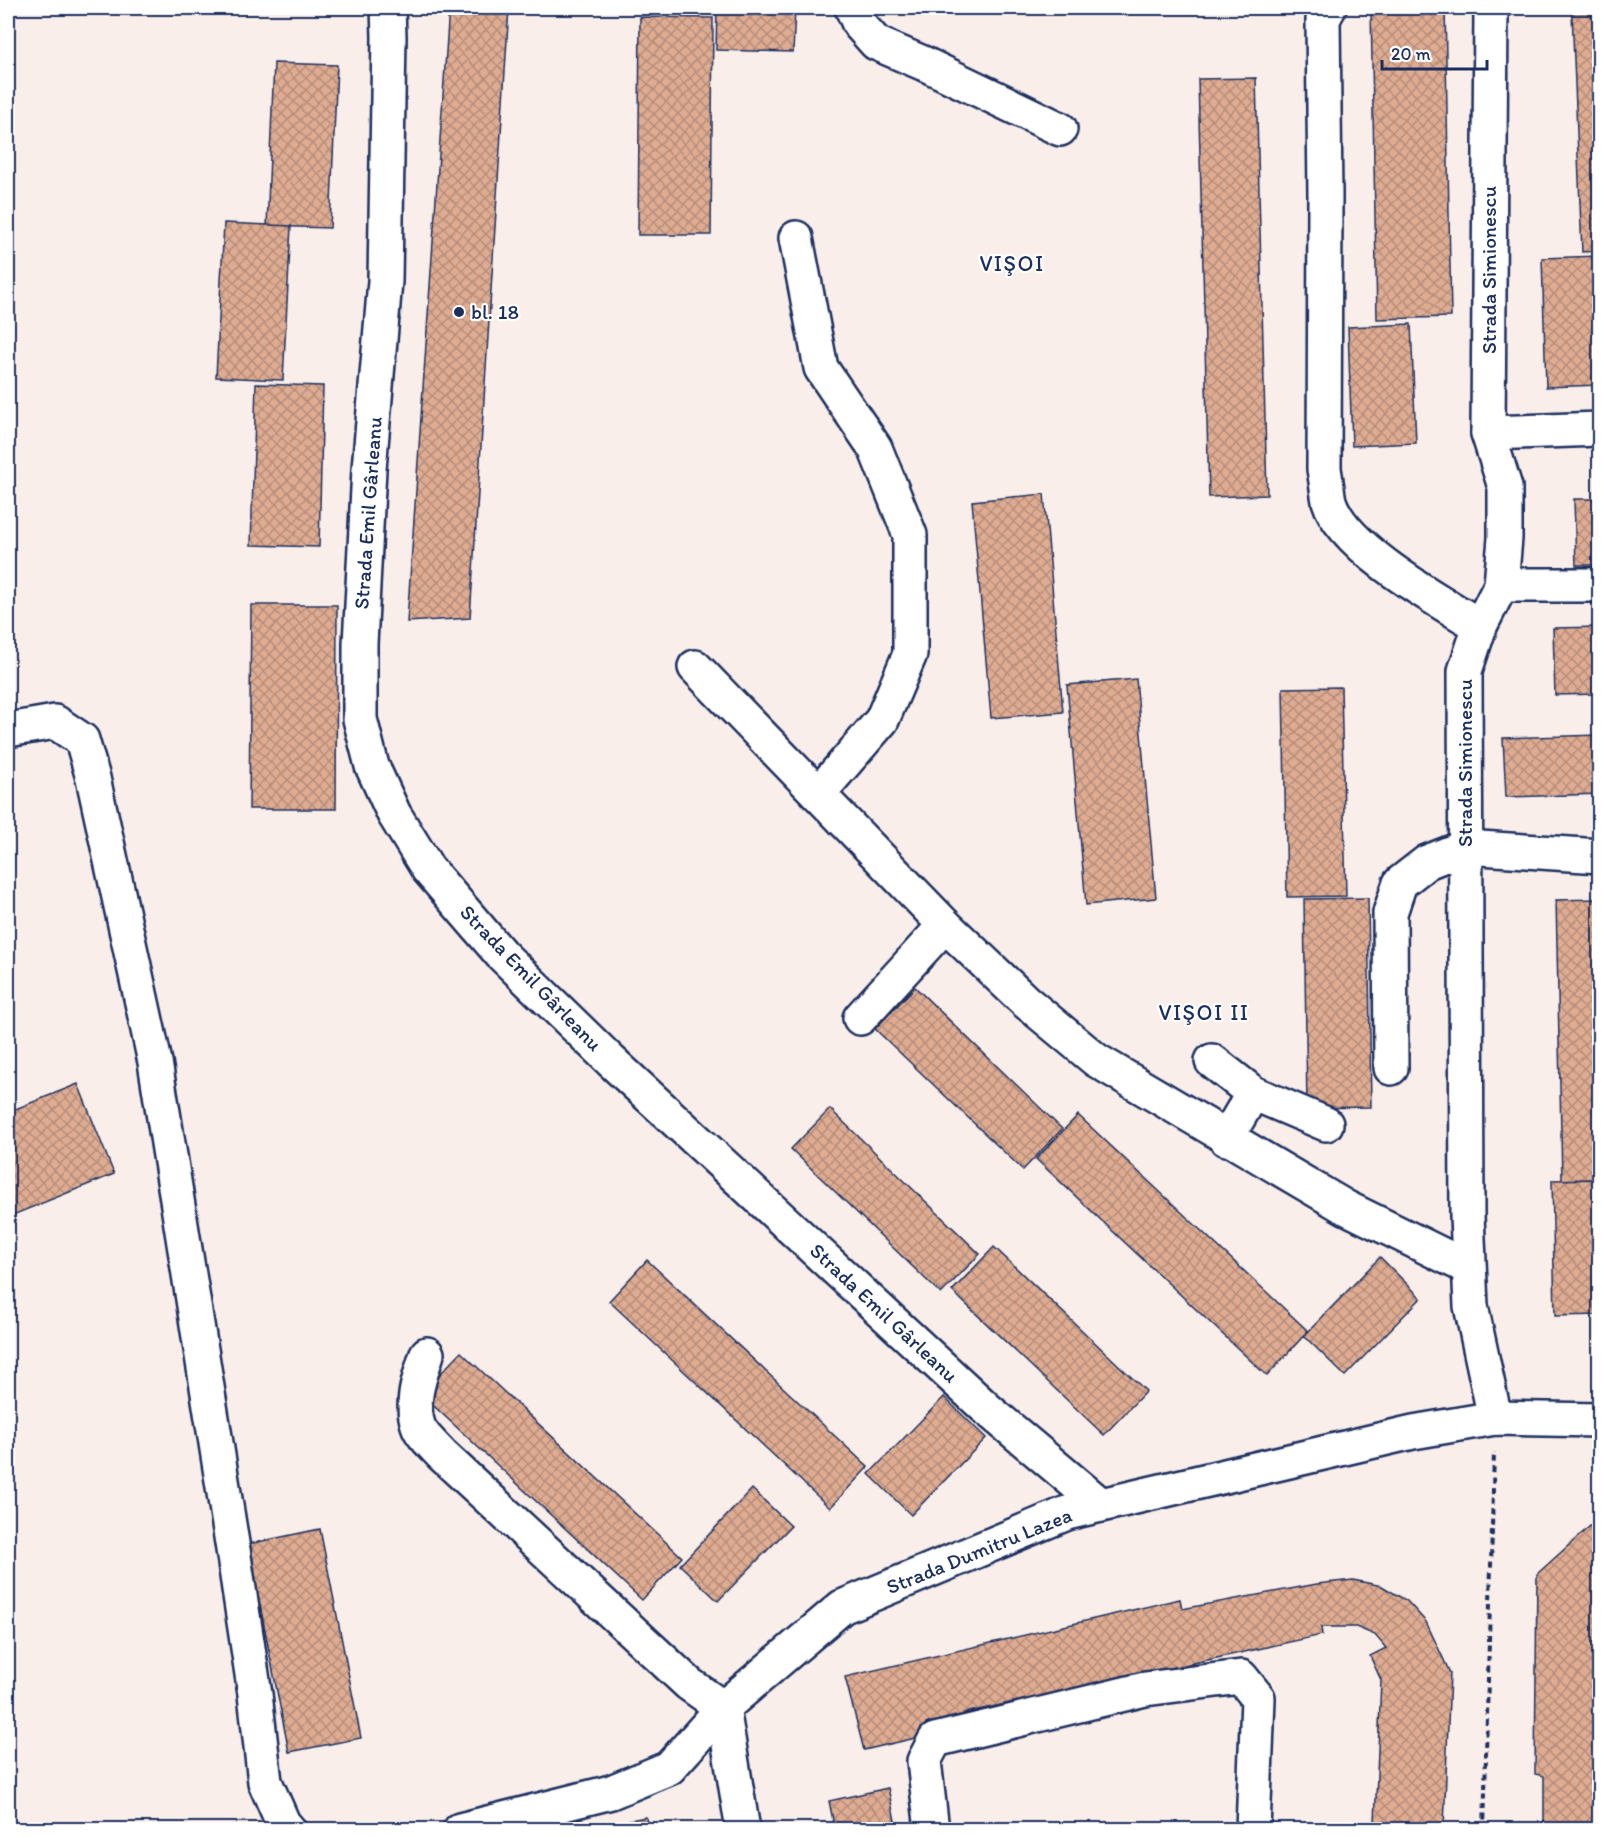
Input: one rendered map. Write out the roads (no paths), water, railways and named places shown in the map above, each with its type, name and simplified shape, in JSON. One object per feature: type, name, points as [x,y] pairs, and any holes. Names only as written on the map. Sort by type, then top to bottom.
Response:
[{"type":"street","name":"Strada Emil Gârleanu","points":[[388,8],[385,281],[369,469],[360,644],[360,719],[372,766],[394,814],[428,868],[509,962],[611,1061],[987,1409],[1101,1505]]},
{"type":"street","points":[[852,8],[859,24],[876,43],[1060,129]]},
{"type":"street","points":[[1329,8],[1323,19],[1324,469],[1330,502],[1339,519],[1367,550],[1411,583],[1480,626]]},
{"type":"street","name":"Strada Simionescu","points":[[1491,8],[1488,433],[1505,487],[1505,538],[1501,585],[1480,626],[1465,671],[1465,847],[1469,1269],[1471,1306],[1495,1418]]},
{"type":"street","points":[[796,238],[821,368],[875,448],[910,535],[910,654],[882,720],[818,794]]},
{"type":"street","points":[[1488,433],[1599,429]]},
{"type":"street","points":[[1501,585],[1599,585]]},
{"type":"street","points":[[695,667],[945,925],[1025,1001],[1096,1060],[1344,1207],[1469,1269]]},
{"type":"street","points":[[8,730],[55,722],[82,740],[93,778],[154,1062],[255,1694],[265,1782],[283,1823],[289,1830]]},
{"type":"street","points":[[1391,1068],[1390,913],[1400,883],[1427,862],[1465,847],[1599,856]]},
{"type":"street","points":[[860,1018],[945,925]]},
{"type":"street","points":[[1212,1061],[1253,1093],[1326,1124]]},
{"type":"street","points":[[1226,1139],[1253,1093]]},
{"type":"street","points":[[427,1354],[417,1385],[418,1427],[442,1455],[655,1653],[689,1684],[723,1708],[743,1830]]},
{"type":"street","name":"Strada Dumitru Lazea","points":[[460,1830],[511,1823],[611,1792],[669,1768],[723,1708],[842,1607],[1067,1513],[1413,1432],[1495,1418],[1599,1420]]},
{"type":"street","points":[[932,1830],[924,1761],[935,1740],[1145,1689],[1241,1677],[1258,1698],[1253,1830]]},
{"type":"place","name":"bl. 18","points":[[459,312]]},
{"type":"district","name":"VIŞOI","points":[[1012,263]]},
{"type":"district","name":"VIŞOI II","points":[[1204,1012]]}]
